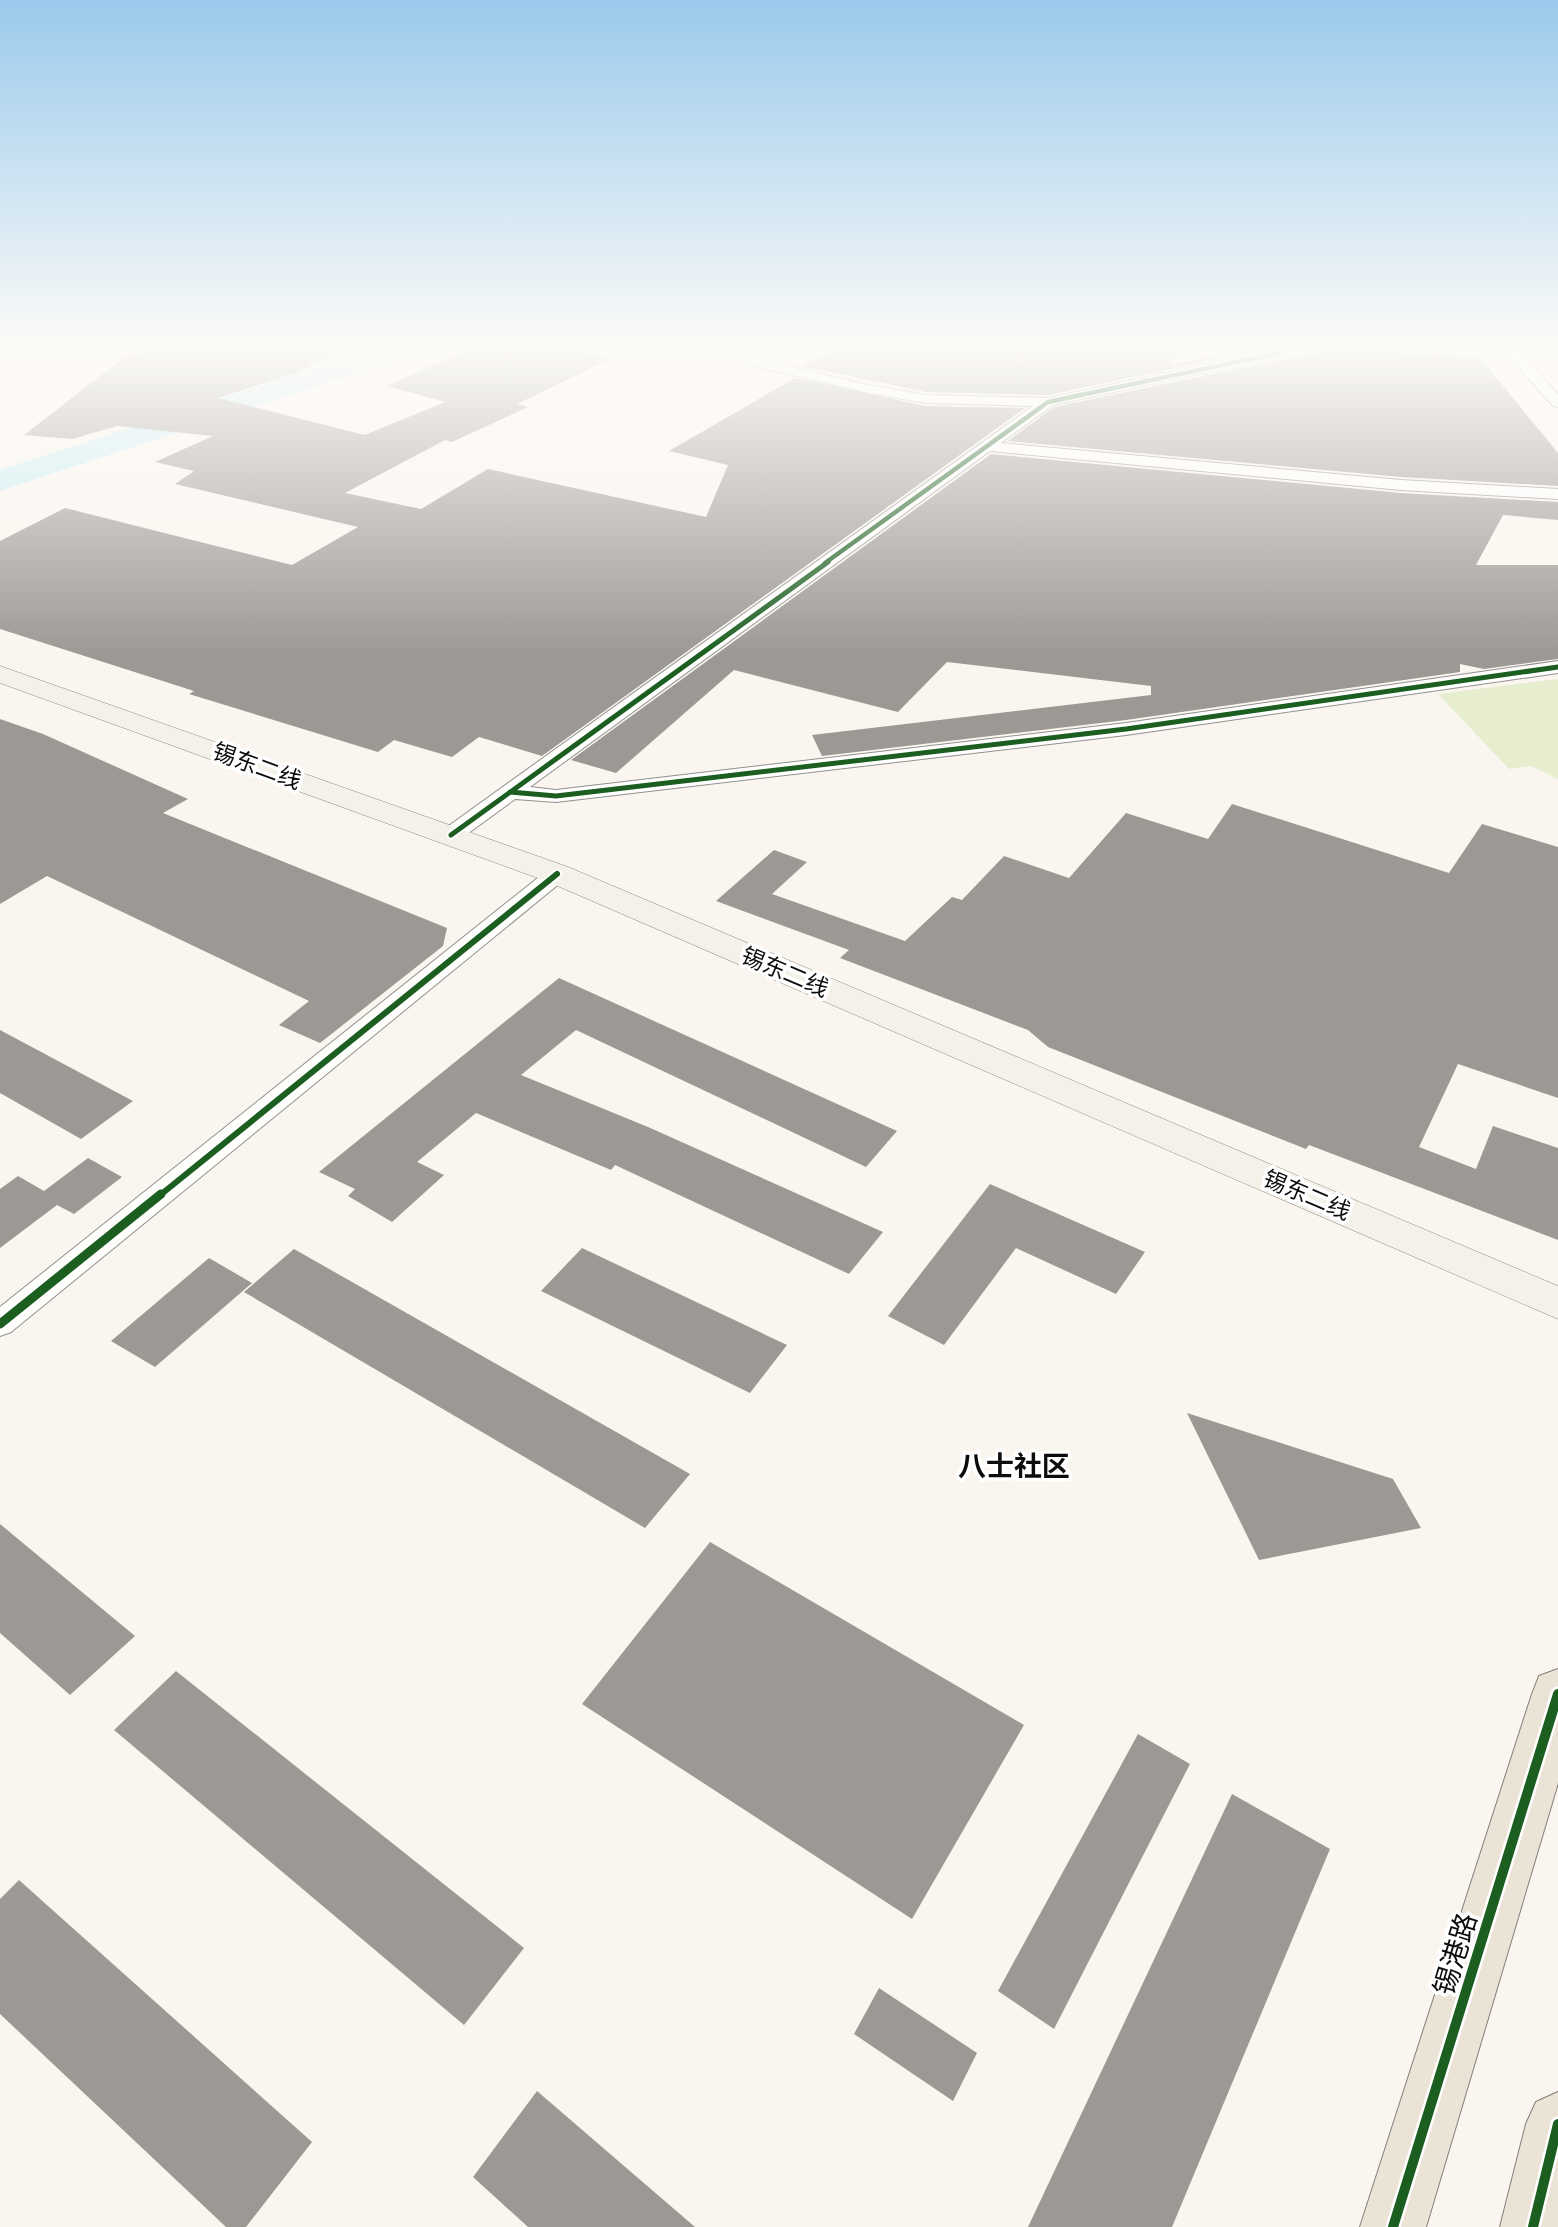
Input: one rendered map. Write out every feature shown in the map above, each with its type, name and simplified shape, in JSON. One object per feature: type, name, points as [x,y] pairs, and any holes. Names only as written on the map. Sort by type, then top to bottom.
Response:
[{"type":"main road","name":"锡东二线","points":[[0,674],[557,874],[1558,1303]]},
{"type":"main road","name":"锡港路","points":[[1393,2227],[1558,1694]]},
{"type":"main road","points":[[1533,2227],[1558,2123]]},
{"type":"street","points":[[451,835],[983,449]]},
{"type":"street","points":[[1018,449],[1401,485],[1558,494]]},
{"type":"street","points":[[510,793],[556,796],[1126,729],[1558,667]]},
{"type":"street","points":[[0,1324],[557,874]]},
{"type":"green space","points":[[1558,679],[1558,779],[1531,766],[1509,769],[1438,694]]},
{"type":"building","points":[[184,449],[428,449],[345,493],[421,509],[488,469],[706,517],[728,465],[669,451],[673,449],[968,449],[542,756],[479,737],[452,757],[394,740],[378,752],[189,694],[194,691],[0,629],[0,541],[65,508],[292,565],[358,527],[175,484],[194,471],[155,462]]},
{"type":"building","points":[[1095,449],[1555,449],[1558,453],[1558,486],[1401,477]]},
{"type":"building","points":[[991,454],[1401,493],[1558,502],[1558,520],[1503,515],[1476,565],[1558,565],[1558,659],[1484,669],[1460,664],[1460,672],[1126,720],[822,756],[812,735],[1151,695],[1151,686],[947,662],[898,712],[734,670],[616,773],[571,760]]},
{"type":"building","points":[[0,719],[43,734],[188,799],[163,813],[447,928],[443,946],[320,1043],[279,1025],[309,1001],[47,876],[0,904]]},
{"type":"building","points":[[1232,804],[1449,873],[1482,824],[1558,847],[1558,1098],[1458,1064],[1419,1147],[1476,1169],[1493,1126],[1558,1148],[1558,1240],[1309,1145],[1306,1149],[1048,1047],[1028,1030],[840,958],[849,950],[716,901],[774,850],[807,862],[772,894],[905,941],[952,897],[962,900],[1004,856],[1069,878],[1126,813],[1208,839]]},
{"type":"building","points":[[559,978],[897,1131],[866,1167],[576,1030],[521,1075],[648,1127],[883,1232],[849,1274],[615,1165],[611,1170],[476,1113],[417,1162],[444,1175],[392,1222],[348,1196],[355,1189],[319,1172]]},
{"type":"building","points":[[0,1030],[133,1101],[81,1139],[0,1093]]},
{"type":"building","points":[[88,1158],[122,1177],[74,1214],[57,1205],[0,1248],[0,1189],[18,1176],[44,1191]]},
{"type":"building","points":[[990,1184],[1145,1252],[1116,1294],[1016,1248],[944,1345],[888,1316]]},
{"type":"building","points":[[582,1248],[787,1345],[750,1393],[541,1291]]},
{"type":"building","points":[[294,1249],[690,1474],[645,1528],[244,1292]]},
{"type":"building","points":[[209,1258],[252,1283],[155,1367],[111,1341]]},
{"type":"building","points":[[1187,1413],[1393,1479],[1421,1528],[1259,1560]]},
{"type":"building","points":[[0,1524],[135,1636],[70,1695],[0,1633]]},
{"type":"building","points":[[710,1542],[1024,1725],[912,1919],[582,1704]]},
{"type":"building","points":[[176,1671],[524,1948],[464,2025],[114,1730]]},
{"type":"building","points":[[1138,1734],[1190,1764],[1054,2029],[998,1991]]},
{"type":"building","points":[[1232,1794],[1330,1849],[1172,2227],[1028,2227]]},
{"type":"building","points":[[19,1880],[312,2142],[246,2227],[226,2227],[0,2014],[0,1899]]},
{"type":"building","points":[[879,1988],[977,2053],[953,2101],[854,2034]]},
{"type":"building","points":[[537,2091],[695,2227],[528,2227],[473,2177]]},
{"type":"waterway","points":[[0,481],[98,449]]},
{"type":"cycle path","points":[[451,835],[983,449]]},
{"type":"cycle path","points":[[510,792],[556,796],[1126,729],[1558,667]]},
{"type":"cycle path","points":[[0,1324],[557,874]]},
{"type":"cycle path","points":[[1393,2227],[1558,1694]]},
{"type":"cycle path","points":[[1533,2227],[1558,2124]]},
{"type":"district","name":"八士社区","points":[[1014,1466]]}]
